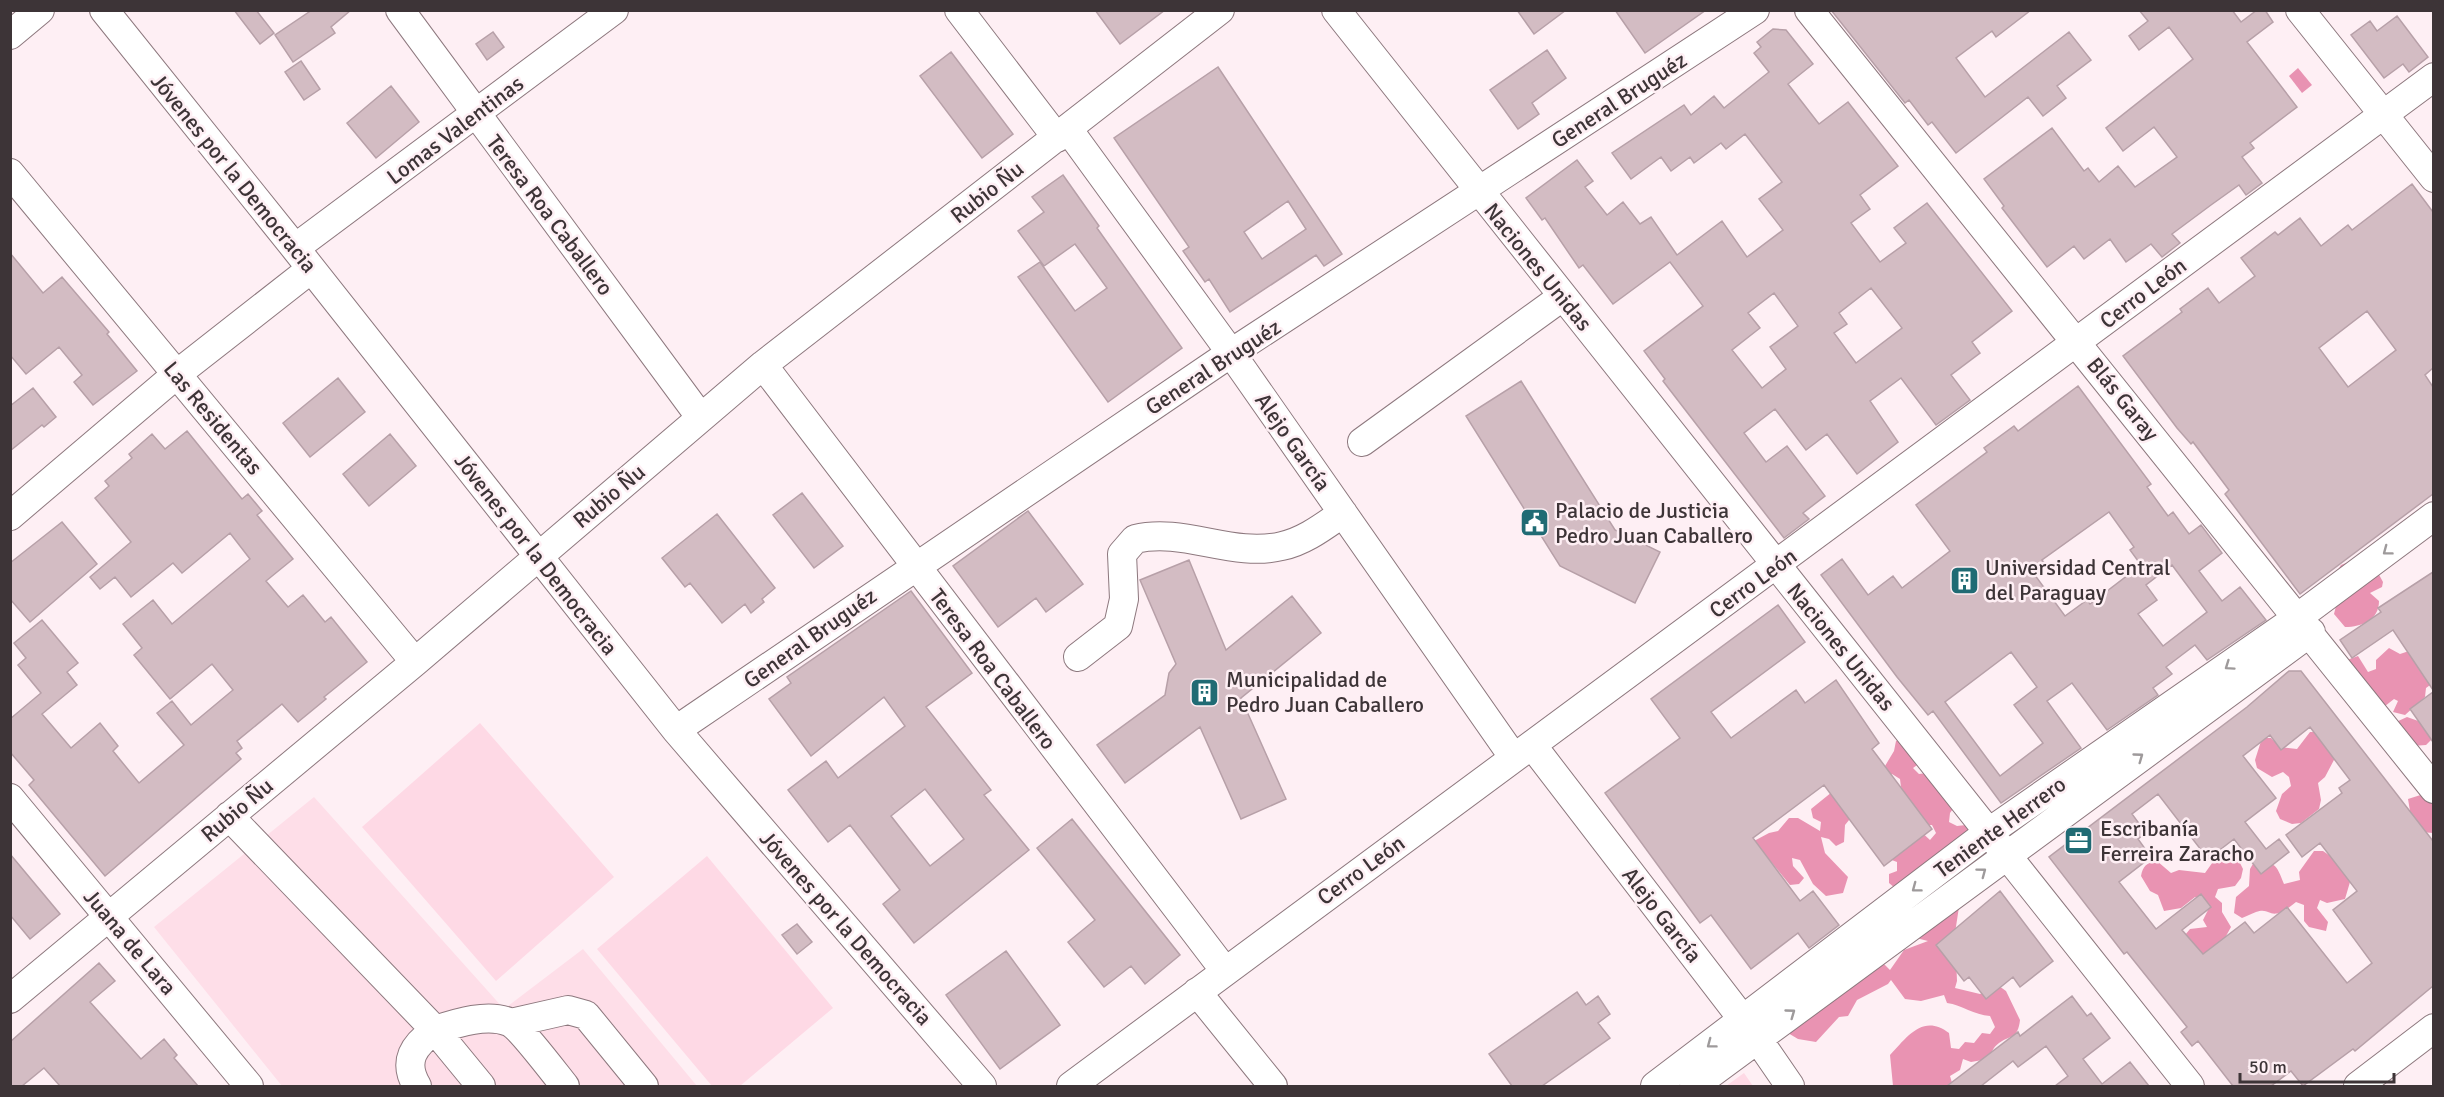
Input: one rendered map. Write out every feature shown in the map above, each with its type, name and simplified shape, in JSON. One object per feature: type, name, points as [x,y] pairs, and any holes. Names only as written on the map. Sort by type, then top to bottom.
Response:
[{"type":"street","points":[[10,35],[40,10]]},
{"type":"street","name":"Jóvenes por la Democracia","points":[[104,10],[676,730],[982,1086]]},
{"type":"street","name":"Teresa Roa Caballero","points":[[400,10],[701,418]]},
{"type":"street","name":"Lomas Valentinas","points":[[10,516],[177,374],[303,258],[476,115],[614,10]]},
{"type":"street","name":"Alejo García","points":[[959,10],[1063,134],[1232,353],[1343,513],[1523,751],[1750,1029],[1790,1086]]},
{"type":"street","name":"Rubio Ñu","points":[[10,999],[415,662],[763,365],[1220,10]]},
{"type":"street","name":"Naciones Unidas","points":[[1336,10],[2190,1086]]},
{"type":"street","name":"General Bruguéz","points":[[676,730],[1232,353],[1755,10]]},
{"type":"street","name":"Blás Garay","points":[[1809,10],[2433,789]]},
{"type":"street","points":[[2300,10],[2433,178]]},
{"type":"street","name":"Cerro León","points":[[1071,1086],[1776,566],[2433,77]]},
{"type":"street","name":"Las Residentas","points":[[10,173],[415,662]]},
{"type":"street","points":[[1362,442],[1562,297]]},
{"type":"street","name":"Teresa Roa Caballero","points":[[763,365],[1225,971]]},
{"type":"street","points":[[1078,657],[1118,626],[1124,599],[1122,554],[1135,539],[1165,535],[1247,550],[1281,547],[1309,535],[1343,513]]},
{"type":"street","name":"Teniente Herrero","points":[[2303,625],[2433,516]]},
{"type":"street","name":"Teniente Herrero","points":[[1655,1086],[1750,1029],[1997,843],[2303,625],[2433,541]]},
{"type":"street","name":"Juana de Lara","points":[[10,798],[249,1086]]},
{"type":"street","points":[[229,816],[435,1029],[481,1086]]},
{"type":"street","points":[[1197,992],[1273,1086]]},
{"type":"street","points":[[417,1086],[412,1078],[409,1058],[418,1042],[435,1029],[462,1022],[491,1019],[511,1023],[568,1010],[586,1015],[644,1086]]},
{"type":"street","points":[[511,1023],[565,1086]]},
{"type":"street","points":[[2358,1086],[2433,1028]]},
{"type":"street","name":"Teniente Herrero","points":[[1694,1086],[1750,1029]]},
{"type":"shaded area","points":[[2298,68],[2312,85],[2302,93],[2289,76]]},
{"type":"shaded area","points":[[2354,560],[2377,571],[2383,582],[2382,587],[2370,593],[2379,601],[2373,618],[2357,626],[2345,627],[2334,614],[2336,606],[2347,599],[2336,573],[2341,565]]},
{"type":"shaded area","points":[[2389,648],[2400,654],[2412,650],[2433,668],[2433,683],[2426,688],[2425,697],[2405,715],[2393,712],[2398,701],[2394,699],[2380,710],[2347,660],[2358,656],[2368,672],[2376,669],[2376,660]]},
{"type":"shaded area","points":[[2407,717],[2424,723],[2433,721],[2433,738],[2426,745],[2412,746],[2396,722]]},
{"type":"shaded area","points":[[480,723],[614,877],[496,981],[362,827]]},
{"type":"shaded area","points":[[2310,732],[2315,732],[2335,758],[2325,777],[2318,783],[2321,800],[2319,809],[2301,823],[2292,824],[2280,819],[2276,811],[2282,794],[2291,786],[2289,777],[2283,772],[2272,777],[2257,768],[2255,760],[2262,738],[2271,738],[2280,747],[2297,749]]},
{"type":"shaded area","points":[[1905,737],[1920,763],[1913,768],[1919,774],[1935,772],[1955,806],[1950,813],[1949,822],[1957,826],[1966,825],[1972,830],[1895,888],[1889,883],[1889,874],[1897,871],[1897,862],[1889,859],[1917,828],[1930,840],[1936,833],[1932,825],[1924,825],[1901,787],[1900,779],[1892,774],[1884,777],[1845,825],[1844,842],[1836,846],[1829,839],[1821,837],[1825,853],[1848,877],[1843,893],[1826,896],[1813,884],[1800,860],[1792,858],[1793,866],[1804,878],[1799,884],[1790,885],[1754,841],[1778,831],[1789,818],[1798,818],[1820,831],[1821,822],[1813,818],[1811,809],[1832,792],[1876,764],[1885,766],[1894,751],[1896,741]]},
{"type":"shaded area","points":[[2433,791],[2433,833],[2421,832],[2404,817],[2410,811],[2408,799]]},
{"type":"shaded area","points":[[314,797],[504,1009],[583,949],[697,1086],[282,1086],[154,927]]},
{"type":"shaded area","points":[[2314,851],[2323,851],[2345,866],[2350,882],[2345,899],[2327,903],[2320,900],[2317,908],[2328,922],[2326,931],[2309,927],[2304,921],[2304,905],[2296,902],[2276,914],[2261,911],[2242,918],[2234,913],[2236,897],[2249,886],[2250,869],[2254,862],[2271,864],[2277,868],[2284,884],[2300,880],[2299,872]]},
{"type":"shaded area","points":[[2222,855],[2239,861],[2243,869],[2241,878],[2235,886],[2218,889],[2215,897],[2222,903],[2222,912],[2231,927],[2210,965],[2185,935],[2190,929],[2207,927],[2203,920],[2210,906],[2204,899],[2195,897],[2181,908],[2164,911],[2158,895],[2150,891],[2141,876],[2146,866],[2157,861],[2171,873],[2179,870],[2205,873],[2215,859]]},
{"type":"shaded area","points":[[707,856],[833,1008],[740,1086],[712,1086],[597,949]]},
{"type":"shaded area","points":[[1959,907],[1955,933],[1957,981],[1955,988],[1980,994],[1999,986],[2006,991],[2020,1020],[2015,1034],[1997,1045],[1988,1059],[1971,1062],[1963,1059],[1960,1070],[1950,1076],[1953,1086],[1893,1086],[1890,1055],[1916,1030],[1931,1025],[1940,1027],[1949,1033],[1951,1048],[1959,1049],[1965,1042],[1974,1043],[1982,1033],[1990,1034],[1995,1027],[1990,1016],[1947,1003],[1944,995],[1921,1001],[1905,999],[1891,980],[1888,984],[1857,1000],[1848,1016],[1839,1017],[1816,1042],[1798,1039],[1783,1030],[1881,961],[1890,970],[1904,950],[1928,941],[1912,937]]},
{"type":"shaded area","points":[[1744,1073],[1753,1086],[1726,1086]]},
{"type":"building","points":[[234,10],[256,10],[274,33],[260,44]]},
{"type":"building","points":[[312,10],[351,10],[331,27],[335,33],[293,62],[275,35]]},
{"type":"building","points":[[1095,10],[1165,10],[1120,44]]},
{"type":"building","points":[[1517,10],[1566,10],[1534,34]]},
{"type":"building","points":[[1615,10],[1706,10],[1645,53]]},
{"type":"building","points":[[1831,10],[2031,10],[1996,37],[1992,31],[1956,58],[1985,97],[2069,32],[2091,60],[2057,86],[2066,98],[2043,116],[2028,97],[1956,153],[1932,122],[1928,125],[1909,100],[1905,103]]},
{"type":"building","points":[[2139,10],[2232,10],[2241,22],[2257,10],[2265,10],[2273,22],[2247,42],[2297,107],[2250,143],[2254,148],[2242,157],[2262,183],[2246,195],[2239,185],[2211,205],[2172,234],[2180,243],[2162,257],[2151,244],[2126,262],[2110,239],[2084,259],[2074,246],[2047,267],[2002,208],[2004,206],[1984,179],[2052,128],[2084,171],[2088,168],[2099,182],[2118,166],[2135,187],[2177,157],[2154,127],[2123,151],[2106,128],[2193,59],[2169,27],[2139,50],[2129,36],[2148,21]]},
{"type":"building","points":[[2397,16],[2428,57],[2409,72],[2403,64],[2384,78],[2351,35],[2370,21],[2377,31]]},
{"type":"building","points":[[1773,29],[1786,30],[1813,64],[1788,84],[1819,124],[1848,102],[1898,166],[1860,195],[1870,209],[1851,223],[1880,262],[1906,243],[1894,228],[1927,203],[2012,311],[1972,342],[1980,353],[1951,375],[1970,400],[1936,425],[1901,378],[1870,401],[1898,442],[1857,474],[1827,434],[1806,450],[1775,409],[1744,433],[1766,462],[1787,446],[1825,496],[1803,513],[1809,519],[1784,538],[1663,381],[1665,379],[1644,351],[1703,306],[1670,262],[1613,304],[1583,265],[1579,268],[1545,218],[1542,220],[1526,198],[1577,160],[1593,181],[1585,187],[1607,215],[1623,202],[1640,224],[1651,217],[1677,255],[1722,221],[1747,257],[1783,230],[1759,199],[1782,182],[1745,134],[1726,149],[1721,143],[1694,163],[1690,157],[1671,171],[1661,157],[1631,179],[1612,153],[1684,105],[1691,115],[1714,96],[1724,108],[1769,72],[1754,53],[1761,47],[1757,42]],"holes":[[[1871,288],[1902,328],[1856,363],[1834,333],[1847,324],[1839,313]],[[1774,293],[1798,326],[1770,347],[1786,369],[1762,388],[1732,350],[1760,328],[1748,313]]]},
{"type":"building","points":[[493,32],[504,47],[487,60],[476,44]]},
{"type":"building","points":[[1547,50],[1566,78],[1532,103],[1539,114],[1518,129],[1490,90]]},
{"type":"building","points":[[951,52],[1013,134],[982,158],[920,76]]},
{"type":"building","points":[[301,61],[320,89],[304,100],[285,72]]},
{"type":"building","points":[[1218,67],[1342,254],[1324,266],[1316,255],[1230,312],[1209,279],[1205,282],[1183,251],[1189,247],[1114,138]],"holes":[[[1288,201],[1306,229],[1262,259],[1244,232]]]},
{"type":"building","points":[[391,86],[419,122],[376,158],[347,123]]},
{"type":"building","points":[[1063,175],[1099,226],[1097,228],[1182,348],[1108,402],[1018,277],[1040,262],[1075,311],[1107,288],[1075,244],[1044,266],[1018,231],[1044,212],[1032,197]]},
{"type":"building","points":[[2412,184],[2433,212],[2433,368],[2425,375],[2433,387],[2433,494],[2300,594],[2225,494],[2229,490],[2193,442],[2191,444],[2177,428],[2123,356],[2182,312],[2180,309],[2208,288],[2219,303],[2255,276],[2241,258],[2275,232],[2278,235],[2300,218],[2321,246],[2348,225],[2352,230]],"holes":[[[2367,311],[2396,350],[2348,387],[2319,348]]]},
{"type":"building","points":[[10,253],[43,293],[62,277],[109,332],[107,334],[137,371],[93,405],[74,382],[82,375],[59,347],[26,374],[10,355]]},
{"type":"building","points":[[338,378],[365,412],[310,457],[283,423]]},
{"type":"building","points":[[1521,381],[1615,530],[1660,552],[1635,603],[1560,566],[1466,416]]},
{"type":"building","points":[[2078,386],[2151,484],[2147,487],[2168,516],[2173,512],[2189,534],[2201,525],[2222,553],[2199,571],[2222,601],[2240,587],[2266,620],[2207,660],[2195,645],[2166,667],[2172,674],[2153,688],[2158,695],[2107,730],[2072,683],[2047,701],[2081,748],[2001,803],[1933,711],[1928,715],[1821,575],[1842,559],[1868,595],[1893,576],[1902,588],[1950,551],[1916,505],[1987,452],[1984,448],[2014,426],[2018,431]],"holes":[[[2109,512],[2134,547],[2130,550],[2141,565],[2090,604],[2087,600],[2065,616],[2034,574],[2046,565],[2042,560]],[[2172,565],[2207,612],[2163,646],[2138,614],[2157,600],[2146,585]],[[2011,652],[2037,687],[2014,705],[2043,743],[2000,776],[1945,702]]]},
{"type":"building","points":[[33,388],[56,417],[44,427],[42,425],[10,451],[10,406]]},
{"type":"building","points":[[187,431],[242,499],[248,494],[262,511],[257,515],[293,559],[266,581],[288,607],[303,595],[325,622],[331,617],[367,662],[324,697],[326,699],[298,722],[282,704],[237,741],[242,748],[236,753],[241,759],[105,876],[29,785],[34,780],[10,752],[10,719],[41,693],[18,665],[26,658],[14,643],[42,620],[78,663],[67,672],[77,685],[42,714],[71,748],[100,723],[118,746],[113,751],[139,783],[184,745],[157,713],[172,701],[191,725],[233,690],[212,664],[170,699],[134,655],[142,648],[123,624],[153,600],[172,624],[250,559],[230,533],[182,573],[173,563],[131,597],[115,577],[100,589],[90,577],[131,542],[95,498],[109,486],[105,481],[132,458],[129,454],[152,434],[165,449]]},
{"type":"building","points":[[390,434],[416,466],[369,506],[343,474]]},
{"type":"building","points":[[802,493],[843,546],[814,568],[773,515]]},
{"type":"building","points":[[1028,511],[1083,584],[1046,612],[1036,598],[998,627],[953,566]]},
{"type":"building","points":[[717,514],[775,588],[751,613],[745,604],[722,623],[690,583],[685,587],[662,558]]},
{"type":"building","points":[[62,522],[97,564],[30,622],[10,599],[10,563]]},
{"type":"building","name":"Municipalidad de Pedro Juan Caballero","points":[[1189,560],[1226,650],[1292,596],[1321,633],[1241,698],[1286,799],[1241,819],[1200,727],[1125,783],[1097,745],[1165,695],[1169,673],[1176,664],[1140,580]]},
{"type":"building","points":[[2433,572],[2433,690],[2393,630],[2352,658],[2340,640],[2381,612],[2378,608]]},
{"type":"building","points":[[911,591],[972,673],[926,707],[991,790],[984,795],[1029,850],[914,943],[883,904],[900,890],[850,825],[828,842],[788,790],[826,761],[838,778],[905,726],[884,697],[811,756],[769,699],[791,683],[787,677]],"holes":[[[925,789],[964,839],[930,866],[891,816]]]},
{"type":"building","points":[[1778,605],[1805,642],[1711,712],[1731,738],[1796,690],[1805,703],[1836,680],[1879,743],[1872,749],[1932,829],[1884,866],[1824,785],[1753,838],[1800,901],[1813,891],[1839,925],[1809,948],[1798,933],[1751,969],[1711,915],[1700,923],[1605,793],[1680,738],[1651,699]]},
{"type":"building","points":[[2289,671],[2301,671],[2433,841],[2433,986],[2355,1051],[2353,1049],[2303,1086],[2291,1071],[2271,1086],[2233,1086],[2198,1041],[2192,1046],[2181,1032],[2187,1027],[2127,952],[2124,954],[2049,857],[2247,707]],"holes":[[[2310,727],[2350,780],[2339,788],[2342,793],[2286,835],[2302,857],[2320,843],[2357,891],[2333,910],[2372,963],[2347,983],[2287,907],[2254,933],[2245,922],[2203,954],[2182,930],[2211,907],[2201,894],[2156,929],[2119,882],[2151,857],[2138,839],[2146,833],[2132,814],[2158,794],[2208,859],[2234,839],[2261,874],[2289,852],[2279,839],[2266,849],[2245,822],[2276,798],[2243,756],[2270,735],[2281,750]]]},
{"type":"building","points":[[2433,692],[2433,742],[2410,709]]},
{"type":"building","points":[[1072,819],[1180,955],[1145,984],[1131,966],[1104,987],[1068,942],[1095,920],[1037,848]]},
{"type":"building","points":[[10,854],[60,914],[30,939],[10,915]]},
{"type":"building","points":[[2000,891],[2053,961],[2020,987],[2013,977],[1986,999],[1969,977],[1964,981],[1936,945]]},
{"type":"building","points":[[797,924],[812,942],[797,954],[782,935]]},
{"type":"building","points":[[1006,951],[1060,1025],[1000,1069],[946,995]]},
{"type":"building","points":[[99,963],[115,981],[90,1002],[141,1059],[164,1039],[177,1055],[174,1058],[198,1086],[60,1086],[44,1068],[22,1086],[10,1086],[10,1042]]},
{"type":"building","points":[[1577,992],[1586,1005],[1598,996],[1610,1014],[1598,1023],[1610,1038],[1542,1086],[1512,1086],[1489,1054]]},
{"type":"building","points":[[2072,996],[2087,1016],[2091,1013],[2110,1038],[2083,1059],[2102,1084],[2130,1062],[2149,1086],[2055,1086],[2068,1076],[2046,1046],[2018,1067],[2013,1061],[1981,1086],[1947,1086],[2018,1032],[2020,1036]]},
{"type":"place","name":"Palacio de Justicia Pedro Juan Caballero","points":[[1534,523]]},
{"type":"place","name":"Universidad Central del Paraguay","points":[[1964,580]]},
{"type":"place","name":"Municipalidad de Pedro Juan Caballero","points":[[1205,692]]},
{"type":"place","name":"Escribanía Ferreira Zaracho","points":[[2079,841]]}]
